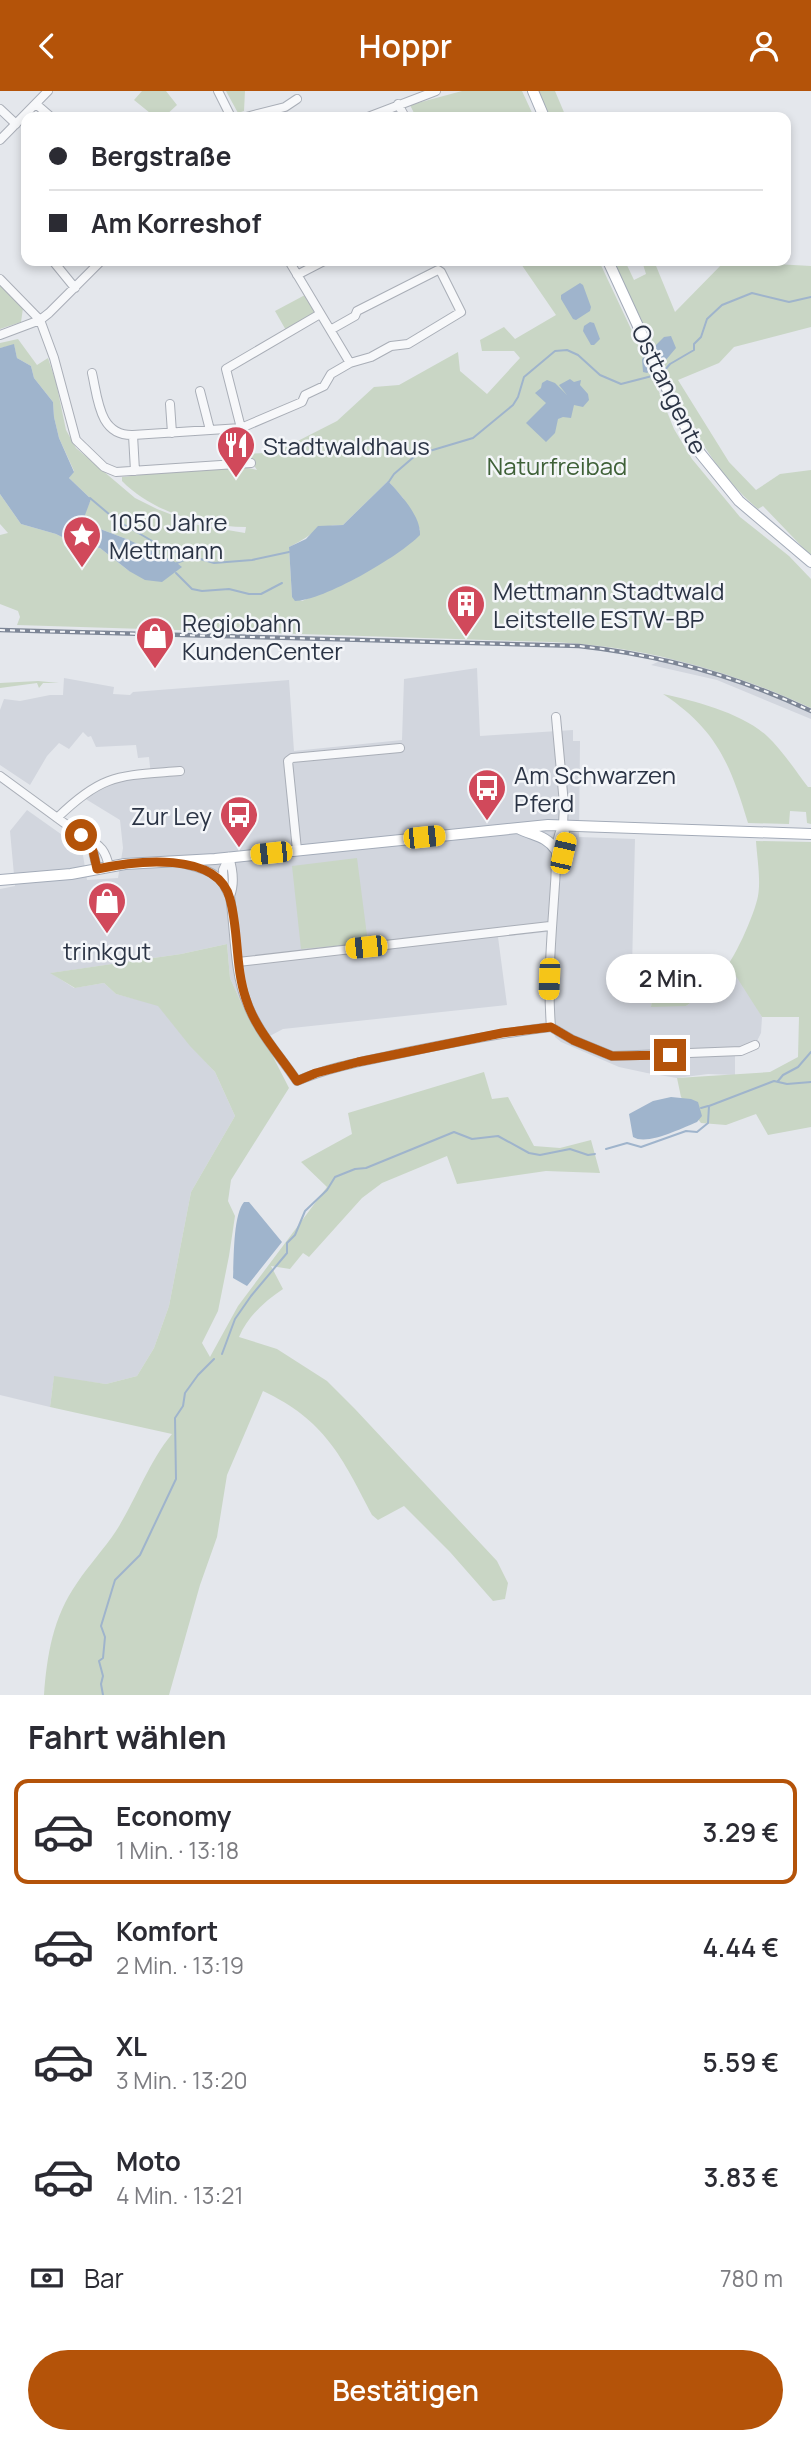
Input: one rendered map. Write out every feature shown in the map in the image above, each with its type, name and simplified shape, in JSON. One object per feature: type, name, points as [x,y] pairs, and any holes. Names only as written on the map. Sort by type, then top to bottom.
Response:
[{"type":"main road","points":[[533,91],[542,112]]},
{"type":"main road","name":"Osttangente","points":[[610,266],[671,400],[695,446],[721,482],[752,513],[811,562]]},
{"type":"main road","points":[[0,880],[517,827],[563,825],[811,834]]},
{"type":"main road","points":[[517,827],[529,834],[546,838],[556,851]]},
{"type":"street","points":[[28,112],[48,91]]},
{"type":"street","points":[[218,91],[228,112]]},
{"type":"street","points":[[380,112],[436,91]]},
{"type":"street","points":[[266,112],[285,107],[297,99]]},
{"type":"street","points":[[36,104],[45,112]]},
{"type":"street","points":[[398,104],[402,112]]},
{"type":"street","points":[[0,109],[16,124]]},
{"type":"street","points":[[0,140],[21,119]]},
{"type":"street","points":[[57,266],[75,288]]},
{"type":"street","points":[[0,335],[40,320],[95,266]]},
{"type":"street","points":[[292,266],[350,363]]},
{"type":"street","points":[[297,275],[314,266]]},
{"type":"street","points":[[93,373],[100,411],[105,423],[117,433],[133,435],[241,428],[302,402],[305,395],[324,386],[331,375],[350,363],[371,357],[391,346],[408,344],[461,312],[442,272],[435,270],[357,311],[355,316],[332,329]]},
{"type":"street","points":[[0,279],[40,320],[54,358],[76,440],[107,470],[116,472],[251,463]]},
{"type":"street","points":[[241,428],[226,369],[320,314]]},
{"type":"street","points":[[200,391],[210,430]]},
{"type":"street","points":[[170,404],[172,433]]},
{"type":"street","points":[[133,435],[135,471]]},
{"type":"street","points":[[556,717],[566,837],[557,866]]},
{"type":"street","points":[[297,850],[288,761],[302,757],[400,748]]},
{"type":"street","points":[[57,818],[78,797],[100,783],[126,776],[180,771]]},
{"type":"street","points":[[0,776],[86,839],[97,844],[105,851],[109,867]]},
{"type":"street","points":[[551,1027],[548,997],[550,926],[557,866],[557,837],[563,825]]},
{"type":"street","points":[[86,839],[93,851],[97,869]]},
{"type":"street","points":[[225,885],[223,870],[229,857]]},
{"type":"street","points":[[229,857],[233,869],[230,896]]},
{"type":"street","points":[[179,862],[207,871],[225,885],[230,896],[241,983],[247,1003],[259,1027],[297,1081],[358,1062],[502,1033],[551,1027],[573,1040],[612,1056],[741,1051],[755,1045]]},
{"type":"street","points":[[239,962],[550,926]]},
{"type":"shaded area","points":[[669,657],[699,664],[778,693],[811,708],[811,719],[717,680],[651,665]]},
{"type":"shaded area","points":[[477,668],[480,736],[573,730],[573,741],[580,741],[579,837],[635,839],[632,968],[655,971],[651,1006],[686,1006],[734,973],[762,1017],[761,1033],[755,1045],[735,1051],[735,1075],[708,1074],[677,1078],[619,1067],[561,1042],[555,1037],[545,997],[547,932],[498,937],[507,1005],[283,1029],[264,1039],[244,1009],[230,978],[227,944],[181,954],[51,973],[74,988],[104,983],[116,994],[158,1005],[215,1072],[235,1116],[191,1192],[169,1306],[154,1348],[137,1376],[106,1384],[54,1377],[50,1407],[0,1395],[0,889],[15,886],[10,831],[27,810],[82,849],[87,880],[118,878],[123,848],[120,820],[84,798],[108,783],[151,776],[149,757],[138,758],[136,745],[96,747],[91,736],[88,737],[83,732],[69,749],[59,743],[47,756],[30,785],[0,765],[0,710],[4,699],[20,701],[63,695],[64,678],[114,687],[113,694],[130,695],[133,692],[289,680],[294,751],[402,740],[404,679]]},
{"type":"green space","points":[[142,91],[166,91],[177,105],[169,112],[149,112],[134,100]]},
{"type":"green space","points":[[226,91],[245,91],[244,111],[237,112]]},
{"type":"green space","points":[[462,91],[522,91],[532,112],[414,112],[410,105]]},
{"type":"green space","points":[[539,91],[555,91],[564,112],[547,112]]},
{"type":"green space","name":"Naturfreibad","points":[[522,266],[601,266],[639,346],[649,336],[615,266],[627,266],[634,280],[646,274],[644,266],[656,266],[675,312],[720,266],[811,266],[811,327],[734,347],[719,363],[678,380],[729,462],[756,490],[780,474],[811,470],[811,556],[763,506],[758,509],[730,481],[706,449],[668,379],[657,387],[674,429],[692,459],[740,517],[789,556],[811,579],[811,708],[717,671],[652,655],[585,644],[17,625],[20,617],[18,611],[0,604],[0,535],[8,533],[0,524],[0,494],[21,524],[56,534],[74,543],[100,548],[129,571],[129,540],[95,527],[84,515],[91,499],[69,478],[74,471],[59,438],[53,402],[34,378],[31,366],[17,358],[14,345],[0,348],[0,343],[18,339],[37,365],[48,358],[66,430],[76,448],[135,498],[198,525],[245,533],[246,527],[196,521],[163,509],[134,492],[122,481],[122,477],[146,472],[244,467],[257,470],[247,454],[265,453],[281,445],[284,448],[337,421],[374,387],[399,385],[458,352],[460,371],[487,394],[520,358],[514,351],[482,351],[480,340],[504,327],[515,339],[556,315]],"holes":[[[388,481],[403,498],[420,530],[390,557],[356,578],[302,601],[292,597],[289,547],[321,529],[343,525]]]},
{"type":"green space","points":[[0,285],[23,308],[21,322],[0,329]]},
{"type":"green space","points":[[305,295],[317,315],[287,332],[275,311]]},
{"type":"green space","points":[[38,681],[59,683],[43,683],[39,688],[37,683],[0,688],[0,683]]},
{"type":"green space","points":[[663,694],[732,714],[767,736],[808,787],[811,787],[811,824],[807,823],[806,812],[790,811],[789,824],[748,823],[735,782],[719,749],[696,720]]},
{"type":"green space","points":[[756,841],[811,842],[811,1127],[768,1135],[756,1114],[726,1125],[701,1123],[681,1097],[677,1078],[770,1072],[798,1057],[799,1017],[762,1017],[734,973],[686,1006],[651,1007],[655,971],[688,979],[713,978],[720,974],[731,960],[748,926],[758,896]]},
{"type":"green space","points":[[357,858],[368,943],[301,949],[292,866]]},
{"type":"green space","points":[[227,944],[230,978],[244,1009],[264,1039],[289,1088],[231,1180],[228,1201],[235,1216],[229,1256],[218,1311],[202,1343],[210,1357],[238,1306],[327,1187],[301,1162],[352,1134],[348,1113],[484,1072],[492,1099],[508,1097],[534,1146],[560,1148],[591,1140],[600,1173],[546,1171],[457,1184],[447,1156],[382,1183],[362,1198],[309,1257],[303,1253],[290,1269],[271,1266],[283,1289],[247,1322],[239,1337],[277,1349],[327,1381],[497,1561],[508,1583],[505,1599],[493,1601],[450,1552],[404,1506],[378,1520],[372,1515],[330,1442],[302,1414],[263,1391],[227,1475],[217,1537],[200,1585],[169,1695],[44,1695],[49,1651],[62,1609],[77,1583],[116,1531],[156,1457],[172,1434],[50,1407],[54,1376],[106,1384],[137,1376],[154,1348],[169,1306],[191,1192],[235,1116],[215,1072],[158,1006],[116,994],[104,983],[75,988],[50,973],[181,954]]},
{"type":"water","points":[[580,283],[591,307],[590,311],[576,320],[561,295]]},
{"type":"water","points":[[590,322],[594,323],[600,339],[594,345],[591,345],[583,331],[584,326]]},
{"type":"water","points":[[671,336],[676,348],[665,361],[647,373],[643,372],[642,359],[664,337]]},
{"type":"water","points":[[14,344],[17,358],[31,366],[34,378],[53,402],[59,438],[74,472],[69,478],[91,499],[85,515],[95,527],[129,540],[182,567],[162,582],[145,580],[100,548],[74,543],[56,534],[21,524],[0,494],[0,348]]},
{"type":"water","points":[[570,379],[574,382],[581,380],[580,385],[588,394],[589,400],[583,407],[574,405],[571,418],[558,419],[555,433],[546,442],[526,423],[546,403],[535,393],[547,380],[555,383],[567,395],[559,385]]},
{"type":"water","points":[[388,481],[413,513],[420,535],[361,576],[324,594],[295,601],[292,597],[289,547],[306,539],[318,526],[343,525]]},
{"type":"water","points":[[671,1097],[698,1102],[702,1116],[697,1122],[665,1135],[647,1139],[633,1137],[629,1114],[653,1101]]},
{"type":"water","points":[[244,1202],[249,1202],[282,1242],[247,1286],[233,1278],[236,1227]]},
{"type":"waterway","points":[[664,371],[670,364],[694,350],[694,344],[701,337],[707,319],[722,305],[752,293],[789,302],[811,297]]},
{"type":"waterway","points":[[388,483],[394,474],[416,455],[473,438],[513,405],[524,377],[555,351],[567,350],[578,355],[600,375],[621,384],[656,375]]},
{"type":"waterway","points":[[90,498],[116,520],[166,549],[214,563],[252,560],[289,552]]},
{"type":"waterway","points":[[177,563],[191,557]]},
{"type":"waterway","points":[[176,573],[192,589],[202,591],[229,589],[261,594],[282,583]]},
{"type":"waterway","points":[[778,1081],[798,1067],[811,1052]]},
{"type":"waterway","points":[[606,1149],[627,1143],[641,1147],[686,1131],[697,1132],[708,1123],[709,1106],[774,1081],[787,1084],[811,1082]]},
{"type":"waterway","points":[[701,1108],[708,1106]]},
{"type":"waterway","points":[[222,1354],[235,1319],[287,1253],[287,1243],[295,1235],[305,1211],[327,1190],[335,1177],[355,1169],[366,1168],[454,1132],[472,1139],[498,1136],[529,1153],[540,1155],[570,1149],[588,1155],[595,1154]]},
{"type":"waterway","points":[[103,1695],[103,1676],[99,1661],[103,1658],[105,1637],[101,1626],[115,1580],[140,1555],[176,1479],[175,1418],[183,1406],[185,1393],[214,1359]]},
{"type":"railway","points":[[0,630],[579,646],[669,661],[727,677],[811,711]]},
{"type":"place","name":"Stadtwaldhaus","points":[[236,479]]},
{"type":"place","name":"1050 Jahre Mettmann","points":[[82,569]]},
{"type":"place","name":"Mettmann Stadtwald Leitstelle ESTW-BP","points":[[466,638]]},
{"type":"place","name":"Regiobahn KundenCenter","points":[[155,670]]},
{"type":"place","name":"Am Schwarzen Pferd","points":[[487,822]]},
{"type":"place","name":"Zur Ley","points":[[239,849]]},
{"type":"place","name":"trinkgut","points":[[107,935]]},
{"type":"route","points":[[81,835],[93,851],[97,869],[125,864],[179,862],[207,871],[220,879],[230,896],[241,983],[247,1003],[259,1027],[297,1081],[358,1062],[502,1033],[551,1027],[600,1053],[612,1056],[670,1055]]}]
